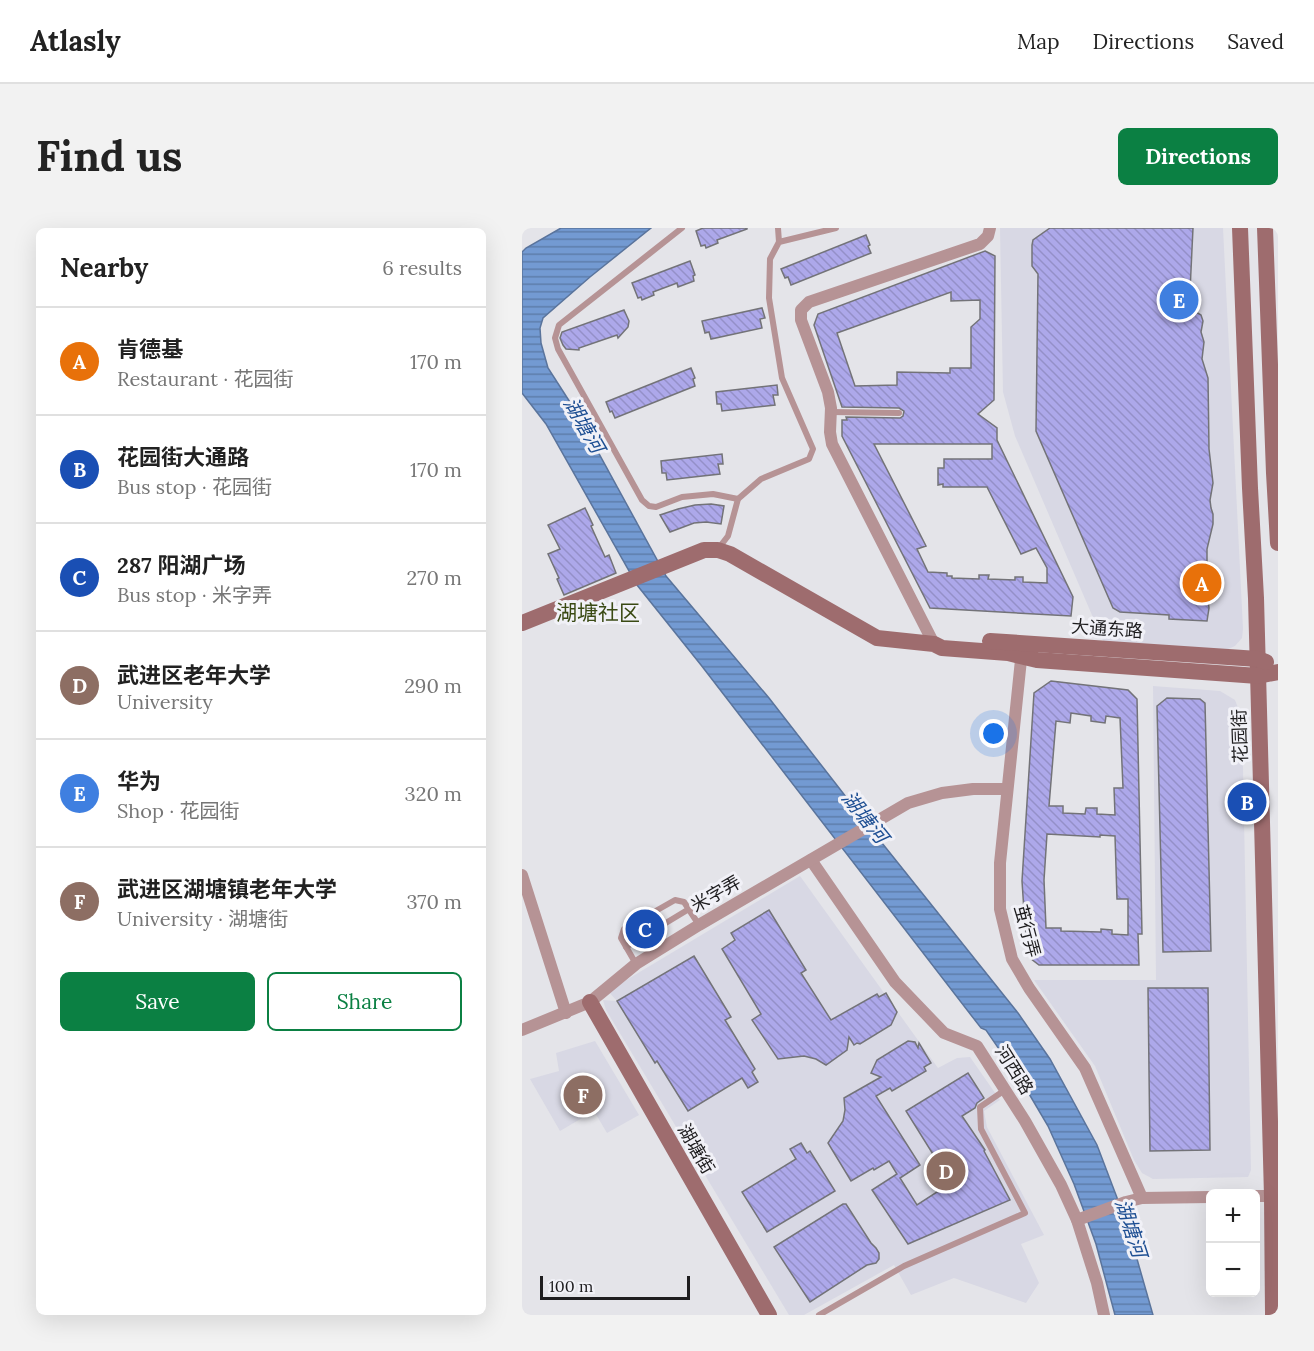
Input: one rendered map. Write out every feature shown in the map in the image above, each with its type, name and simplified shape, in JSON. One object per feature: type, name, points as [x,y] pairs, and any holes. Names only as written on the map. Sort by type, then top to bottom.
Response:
[{"type":"street","points":[[934,644],[832,444],[828,392],[801,320],[801,310],[809,302],[980,244],[988,236],[990,228]]},
{"type":"street","name":"花园街","points":[[1240,228],[1258,659],[1264,1196],[1273,1315]]},
{"type":"street","points":[[1265,228],[1278,543]]},
{"type":"street","points":[[522,622],[704,550],[718,550]]},
{"type":"street","name":"大通东路","points":[[718,550],[730,554],[877,638],[934,644],[942,648],[1008,653],[1022,650],[1258,659],[1278,669]]},
{"type":"street","name":"大通东路","points":[[1022,650],[1037,660],[1258,676],[1278,669]]},
{"type":"street","name":"茧行弄","points":[[1022,650],[1000,863],[1000,909],[1012,959],[1029,988],[1085,1068],[1143,1198]]},
{"type":"street","name":"米字弄","points":[[522,1030],[590,1002],[636,964],[908,803],[942,793],[973,789],[1007,789]]},
{"type":"street","name":"河西路","points":[[811,860],[895,982],[944,1033],[977,1046],[1025,1121],[1081,1218],[1104,1315]]},
{"type":"street","points":[[522,875],[566,1013]]},
{"type":"street","name":"湖塘街","points":[[590,1002],[769,1315]]},
{"type":"street","points":[[1081,1218],[1143,1198],[1206,1197]]},
{"type":"lane","points":[[682,228],[559,325],[555,338],[563,359],[642,500],[649,506],[656,507],[682,497],[713,494],[738,499]]},
{"type":"lane","points":[[718,550],[728,536],[738,499],[761,479],[809,459],[813,449],[782,378],[769,298],[770,259],[779,242],[778,228]]},
{"type":"lane","points":[[779,242],[836,228]]},
{"type":"lane","points":[[831,412],[899,413]]},
{"type":"lane","points":[[636,964],[621,938],[624,929],[675,900],[684,902],[699,925]]},
{"type":"lane","points":[[626,947],[689,909]]},
{"type":"lane","points":[[819,1315],[904,1266],[1025,1213],[981,1129],[980,1107],[1005,1090]]},
{"type":"shaded area","points":[[1000,228],[1223,228],[1243,629],[1242,638],[1235,646],[1226,650],[1104,643],[1015,436],[1003,392]]},
{"type":"shaded area","points":[[1153,686],[1220,691],[1235,700],[1242,718],[1251,1170],[1248,1177],[1153,1179],[1142,1173],[1134,1160],[1095,1066],[1034,980],[1156,980]]},
{"type":"shaded area","points":[[800,876],[938,1068],[957,1058],[970,1057],[1000,1100],[984,1111],[987,1127],[1044,1235],[1021,1244],[1039,1283],[1026,1303],[954,1278],[911,1295],[894,1265],[804,1315],[789,1315],[606,1010],[603,1000],[617,1001],[608,991]]},
{"type":"shaded area","points":[[595,1041],[639,1115],[607,1133],[594,1111],[560,1131],[530,1079],[559,1071],[556,1053]]},
{"type":"water","points":[[561,228],[651,228],[543,318],[540,328],[541,343],[548,368],[575,410],[666,576],[769,698],[1018,1013],[1050,1059],[1097,1145],[1127,1224],[1153,1315],[1115,1315],[1096,1244],[1074,1184],[1048,1126],[1025,1087],[986,1030],[981,1028],[637,585],[546,424],[522,393],[522,252]]},
{"type":"building","points":[[703,228],[747,229],[717,240],[718,243],[706,248],[705,245],[701,246],[696,231]]},
{"type":"building","points":[[1050,228],[1193,228],[1189,312],[1201,315],[1203,321],[1202,359],[1208,378],[1209,449],[1213,483],[1210,500],[1213,524],[1207,549],[1209,608],[1207,621],[1169,619],[1169,615],[1120,612],[1113,608],[1036,431],[1038,274],[1032,266],[1032,245],[1033,240]]},
{"type":"building","points":[[866,235],[871,253],[791,285],[788,277],[785,278],[781,269]]},
{"type":"building","points":[[985,251],[995,256],[994,400],[978,414],[997,428],[997,440],[1073,597],[1071,616],[930,608],[842,436],[842,420],[847,420],[846,417],[900,418],[904,411],[899,408],[842,407],[814,325],[818,314]],"holes":[[[951,292],[951,301],[980,300],[980,319],[971,327],[971,368],[950,368],[950,373],[897,372],[897,385],[855,386],[837,333]],[[874,444],[992,444],[992,459],[944,459],[944,468],[938,468],[938,485],[987,487],[1021,554],[1036,548],[1047,568],[1047,583],[1023,582],[1023,577],[1015,577],[1015,580],[988,579],[989,575],[979,575],[979,579],[952,578],[952,576],[947,576],[947,573],[928,572],[917,549],[926,546]]]},
{"type":"building","points":[[690,261],[695,275],[693,276],[694,281],[678,287],[677,283],[653,292],[654,295],[642,300],[641,297],[638,298],[632,283]]},
{"type":"building","points":[[762,308],[765,318],[760,319],[762,328],[711,339],[709,332],[705,333],[702,321]]},
{"type":"building","points":[[624,310],[629,321],[628,327],[618,338],[617,335],[579,348],[579,350],[566,349],[563,345],[560,338],[562,332]]},
{"type":"building","points":[[691,368],[695,386],[615,418],[612,411],[610,412],[606,402]]},
{"type":"building","points":[[777,385],[778,395],[773,395],[775,405],[722,411],[721,404],[717,404],[716,392]]},
{"type":"building","points":[[722,454],[723,464],[718,464],[720,474],[667,480],[666,473],[662,473],[661,461]]},
{"type":"building","points":[[695,505],[724,506],[721,524],[694,523],[670,532],[660,515]]},
{"type":"building","points":[[585,508],[605,557],[609,555],[616,573],[564,595],[548,554],[560,549],[548,525]]},
{"type":"building","points":[[1051,681],[1128,690],[1137,699],[1142,934],[1138,934],[1139,965],[1039,965],[1030,958],[1022,881],[1034,693]],"holes":[[[1071,713],[1091,716],[1091,721],[1105,723],[1106,716],[1120,718],[1123,788],[1114,788],[1115,815],[1097,814],[1097,808],[1086,808],[1085,814],[1063,813],[1063,806],[1049,806],[1056,721],[1070,723]],[[1047,834],[1115,836],[1117,899],[1128,899],[1128,935],[1112,934],[1112,930],[1101,929],[1101,932],[1061,931],[1061,928],[1046,928],[1044,880]]]},
{"type":"building","points":[[1167,698],[1200,699],[1205,703],[1211,951],[1163,952],[1157,706]]},
{"type":"building","points":[[769,910],[806,970],[801,973],[831,1020],[877,994],[879,997],[886,993],[897,1012],[891,1025],[860,1044],[854,1045],[849,1037],[847,1050],[826,1065],[804,1056],[778,1059],[752,1020],[761,1014],[722,949],[735,940],[731,933]]},
{"type":"building","points":[[694,956],[731,1017],[725,1020],[755,1069],[752,1072],[758,1082],[748,1088],[742,1078],[688,1111],[617,1001]]},
{"type":"building","points":[[1148,988],[1208,988],[1210,1150],[1150,1151]]},
{"type":"building","points":[[908,1041],[915,1042],[918,1048],[919,1043],[931,1063],[924,1067],[926,1071],[892,1091],[890,1088],[876,1096],[920,1165],[900,1178],[917,1205],[951,1183],[906,1111],[968,1073],[984,1098],[977,1103],[975,1108],[962,1116],[985,1150],[1010,1200],[908,1244],[872,1190],[897,1174],[889,1161],[851,1181],[828,1143],[843,1121],[844,1098],[881,1077],[871,1073],[877,1060]]},
{"type":"building","points":[[801,1143],[807,1153],[810,1151],[835,1191],[767,1232],[742,1192],[796,1159],[790,1149]]},
{"type":"building","points":[[846,1204],[876,1248],[879,1259],[876,1263],[867,1265],[810,1302],[774,1247]]},
{"type":"place","name":"华为","points":[[1179,300]]},
{"type":"place","name":"肯德基","points":[[1202,583]]},
{"type":"place","name":"花园街大通路","points":[[1247,802]]},
{"type":"place","name":"287 阳湖广场","points":[[645,929]]},
{"type":"place","name":"武进区湖塘镇老年大学","points":[[583,1095]]},
{"type":"place","name":"武进区老年大学","points":[[946,1171]]},
{"type":"district","name":"湖塘社区","points":[[598,613]]},
{"type":"water label","name":"湖塘河","points":[[584,425]]},
{"type":"water label","name":"湖塘河","points":[[865,817]]},
{"type":"water label","name":"湖塘河","points":[[1131,1228]]}]
